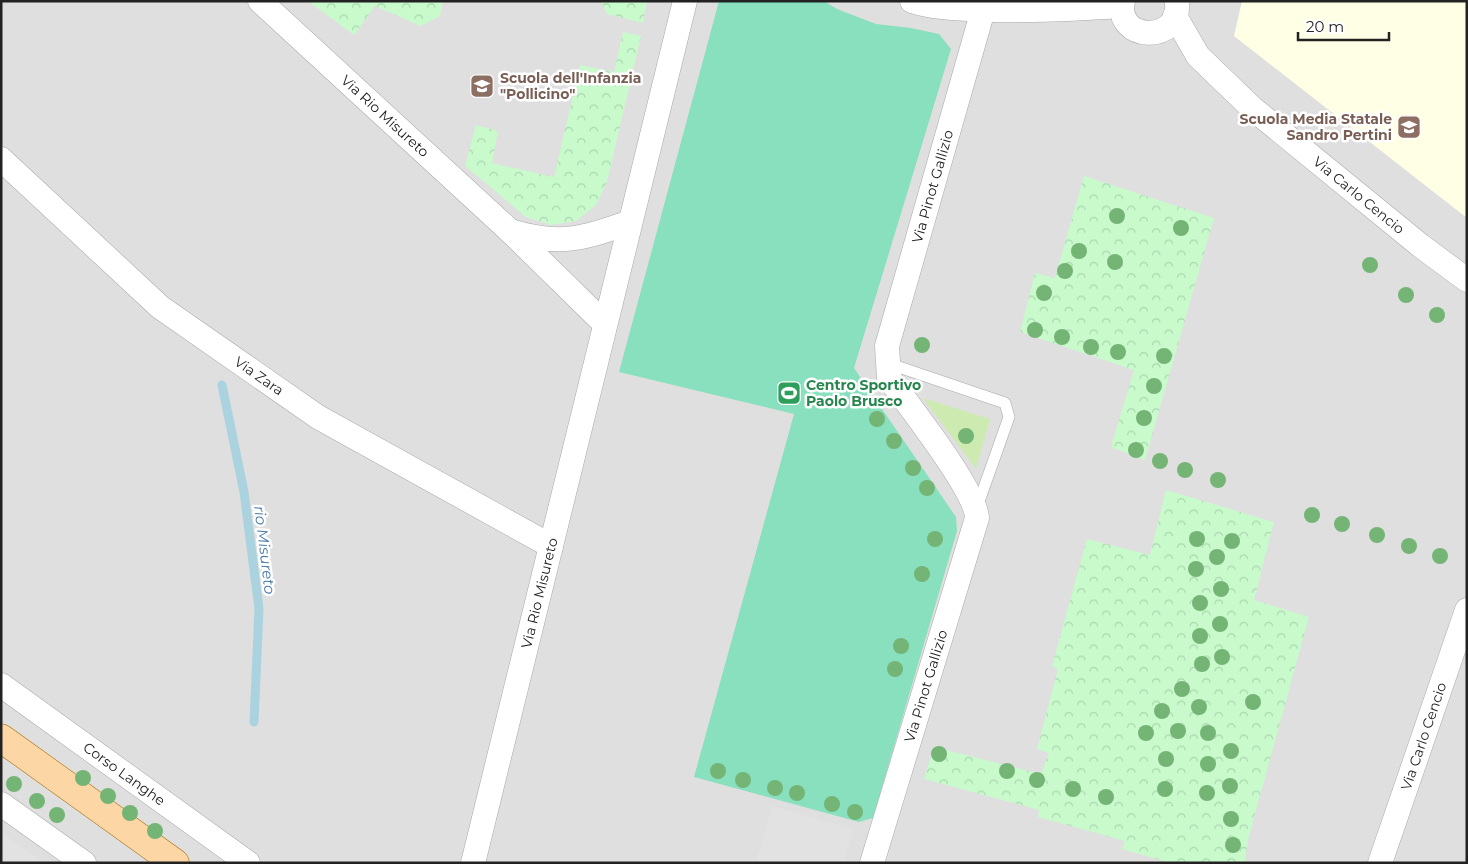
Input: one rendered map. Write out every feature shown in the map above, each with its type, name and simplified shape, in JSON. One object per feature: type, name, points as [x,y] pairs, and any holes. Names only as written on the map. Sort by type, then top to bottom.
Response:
[{"type":"main road","points":[[1,738],[175,863]]},
{"type":"street","name":"Via Rio Misureto","points":[[260,1],[510,232],[605,324]]},
{"type":"street","name":"Via Rio Misureto","points":[[473,863],[685,1]]},
{"type":"street","points":[[912,1],[927,6],[984,10],[1039,10],[1122,4],[1127,23],[1140,33],[1157,33],[1165,29],[1176,9]]},
{"type":"street","name":"Via Carlo Cencio","points":[[1176,9],[1198,56],[1252,108],[1421,246],[1467,280]]},
{"type":"street","name":"Via Pinot Gallizio","points":[[872,863],[974,527],[976,509],[962,482],[889,378],[887,346],[984,10]]},
{"type":"street","name":"Via Zara","points":[[1,158],[160,307],[318,417],[551,546]]},
{"type":"street","name":"Via Rio Misureto","points":[[510,232],[528,237],[561,241],[589,237],[630,222]]},
{"type":"street","name":"Via Carlo Cencio","points":[[1380,863],[1467,610]]},
{"type":"street","name":"Corso Langhe","points":[[1,685],[248,863]]},
{"type":"street","points":[[1,804],[84,863]]},
{"type":"lane","name":"Via Pinot Gallizio","points":[[887,363],[1005,403],[1009,417],[976,509]]},
{"type":"shaded area","points":[[1,1],[1467,1],[1467,863],[1,863]]},
{"type":"shaded area","name":"Scuola Media Statale Sandro Pertini","points":[[1242,1],[1467,1],[1467,218],[1234,36]]},
{"type":"shaded area","points":[[772,806],[853,829],[844,863],[756,863]]},
{"type":"shaded area","points":[[1,832],[44,863],[1,863]]},
{"type":"green space","points":[[308,1],[443,1],[440,16],[421,26],[375,6],[354,35]]},
{"type":"green space","points":[[601,1],[647,1],[643,23],[607,14]]},
{"type":"green space","name":"Centro Sportivo Paolo Brusco","points":[[719,1],[824,1],[837,9],[876,24],[911,28],[939,34],[951,49],[854,368],[956,517],[957,531],[873,818],[859,822],[694,777],[794,414],[619,372]]},
{"type":"green space","points":[[623,32],[641,36],[607,182],[596,205],[576,221],[551,225],[526,217],[465,166],[476,125],[498,131],[492,163],[554,177],[580,65],[614,72]]},
{"type":"green space","points":[[1084,176],[1214,218],[1145,460],[1111,447],[1134,370],[1020,332],[1035,273],[1055,278]]},
{"type":"green space","points":[[923,398],[990,419],[976,469]]},
{"type":"green space","points":[[1166,490],[1274,522],[1254,600],[1309,617],[1249,836],[1245,858],[1247,863],[1171,863],[1122,849],[1125,841],[1038,817],[1039,810],[924,779],[934,747],[1041,774],[1049,753],[1037,749],[1058,669],[1052,666],[1087,539],[1150,555]]},
{"type":"waterway","name":"rio Misureto","points":[[222,385],[244,492],[259,609],[254,722]]},
{"type":"place","name":"Scuola dell'Infanzia \"Pollicino\"","points":[[482,86]]},
{"type":"place","name":"Scuola Media Statale Sandro Pertini","points":[[1409,127]]},
{"type":"place","name":"Centro Sportivo Paolo Brusco","points":[[789,393]]}]
